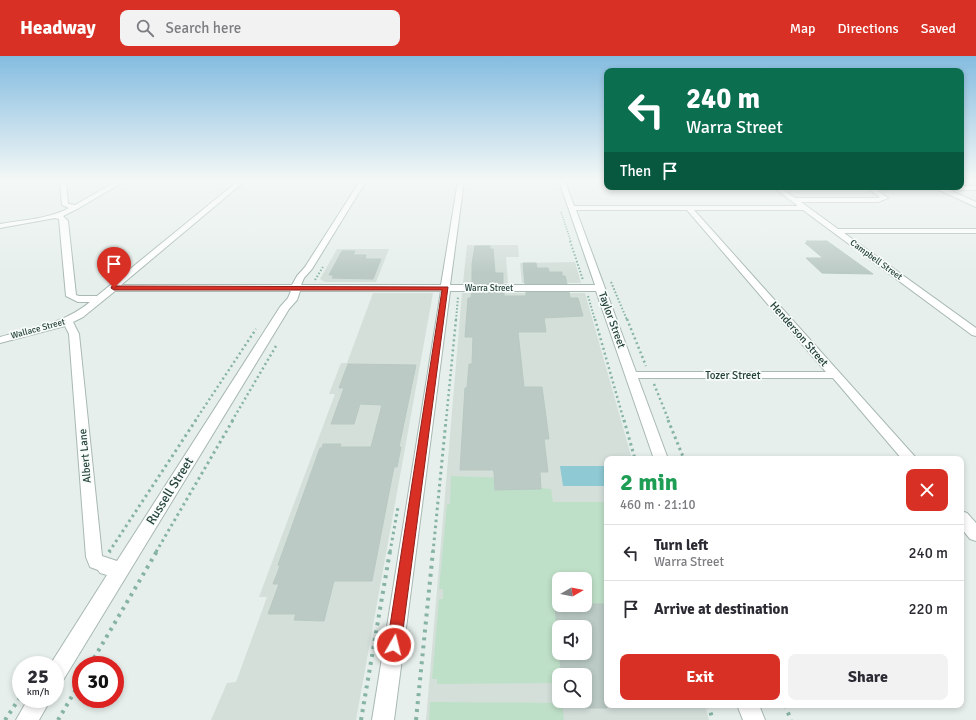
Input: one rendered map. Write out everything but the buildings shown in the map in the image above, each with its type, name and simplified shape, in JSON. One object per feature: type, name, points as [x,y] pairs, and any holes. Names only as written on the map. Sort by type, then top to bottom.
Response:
[{"type":"street","points":[[0,226],[56,216],[64,212]]},
{"type":"street","name":"Wallace Street","points":[[0,340],[48,328],[68,321],[85,312],[206,212]]},
{"type":"street","name":"Russell Street","points":[[64,659],[114,567],[285,307],[293,301],[296,296],[297,288],[305,280],[308,270],[344,212]]},
{"type":"street","points":[[383,720],[452,288],[458,212]]},
{"type":"street","name":"Taylor Street","points":[[573,212],[660,456]]},
{"type":"street","name":"Henderson Street","points":[[692,212],[907,456]]},
{"type":"street","name":"Campbell Street","points":[[810,212],[976,333]]},
{"type":"street","points":[[56,216],[62,218],[64,221],[71,296],[78,299],[100,299]]},
{"type":"street","points":[[836,231],[976,231]]},
{"type":"street","name":"Warra Street","points":[[114,288],[600,288]]},
{"type":"street","name":"Albert Lane","points":[[68,321],[74,334],[94,557],[96,562],[114,567]]},
{"type":"street","name":"Tozer Street","points":[[631,375],[835,375]]},
{"type":"street","points":[[964,520],[976,534]]},
{"type":"street","points":[[27,720],[34,708]]},
{"type":"street","points":[[749,708],[754,720]]},
{"type":"path","points":[[561,212],[586,288],[634,456]]},
{"type":"path","points":[[611,281],[683,456]]},
{"type":"path","points":[[416,720],[458,294],[452,288]]},
{"type":"path","points":[[114,567],[105,559],[260,324]]},
{"type":"path","points":[[95,656],[277,343]]},
{"type":"path","points":[[361,720],[399,504]]},
{"type":"path","points":[[58,720],[72,696]]},
{"type":"path","points":[[5,720],[13,708]]},
{"type":"path","points":[[709,708],[713,720]]},
{"type":"path","points":[[786,708],[791,720]]},
{"type":"shaded area","points":[[467,245],[518,245],[519,257],[506,257],[508,283],[463,283]]},
{"type":"shaded area","points":[[337,249],[389,249],[376,282],[325,282],[320,279]]},
{"type":"shaded area","points":[[575,262],[581,283],[522,283],[520,263]]},
{"type":"shaded area","points":[[373,293],[433,293],[356,720],[211,720],[227,683],[236,682],[267,597],[259,597],[335,394],[329,394],[341,363],[347,363]]},
{"type":"shaded area","points":[[462,293],[585,293],[631,456],[604,456],[604,708],[706,708],[709,720],[426,720]]},
{"type":"green space","points":[[451,476],[540,479],[541,488],[551,489],[553,502],[604,502],[604,682],[592,678],[592,668],[552,668],[552,683],[437,684],[437,679],[432,679],[439,599],[443,599],[443,589],[439,589],[447,504],[450,504]]},
{"type":"green space","points":[[430,702],[552,703],[552,708],[563,708],[564,720],[429,720]]},
{"type":"water","points":[[560,466],[604,466],[604,486],[563,486]]},
{"type":"route","points":[[114,288],[446,288],[394,645]]}]
